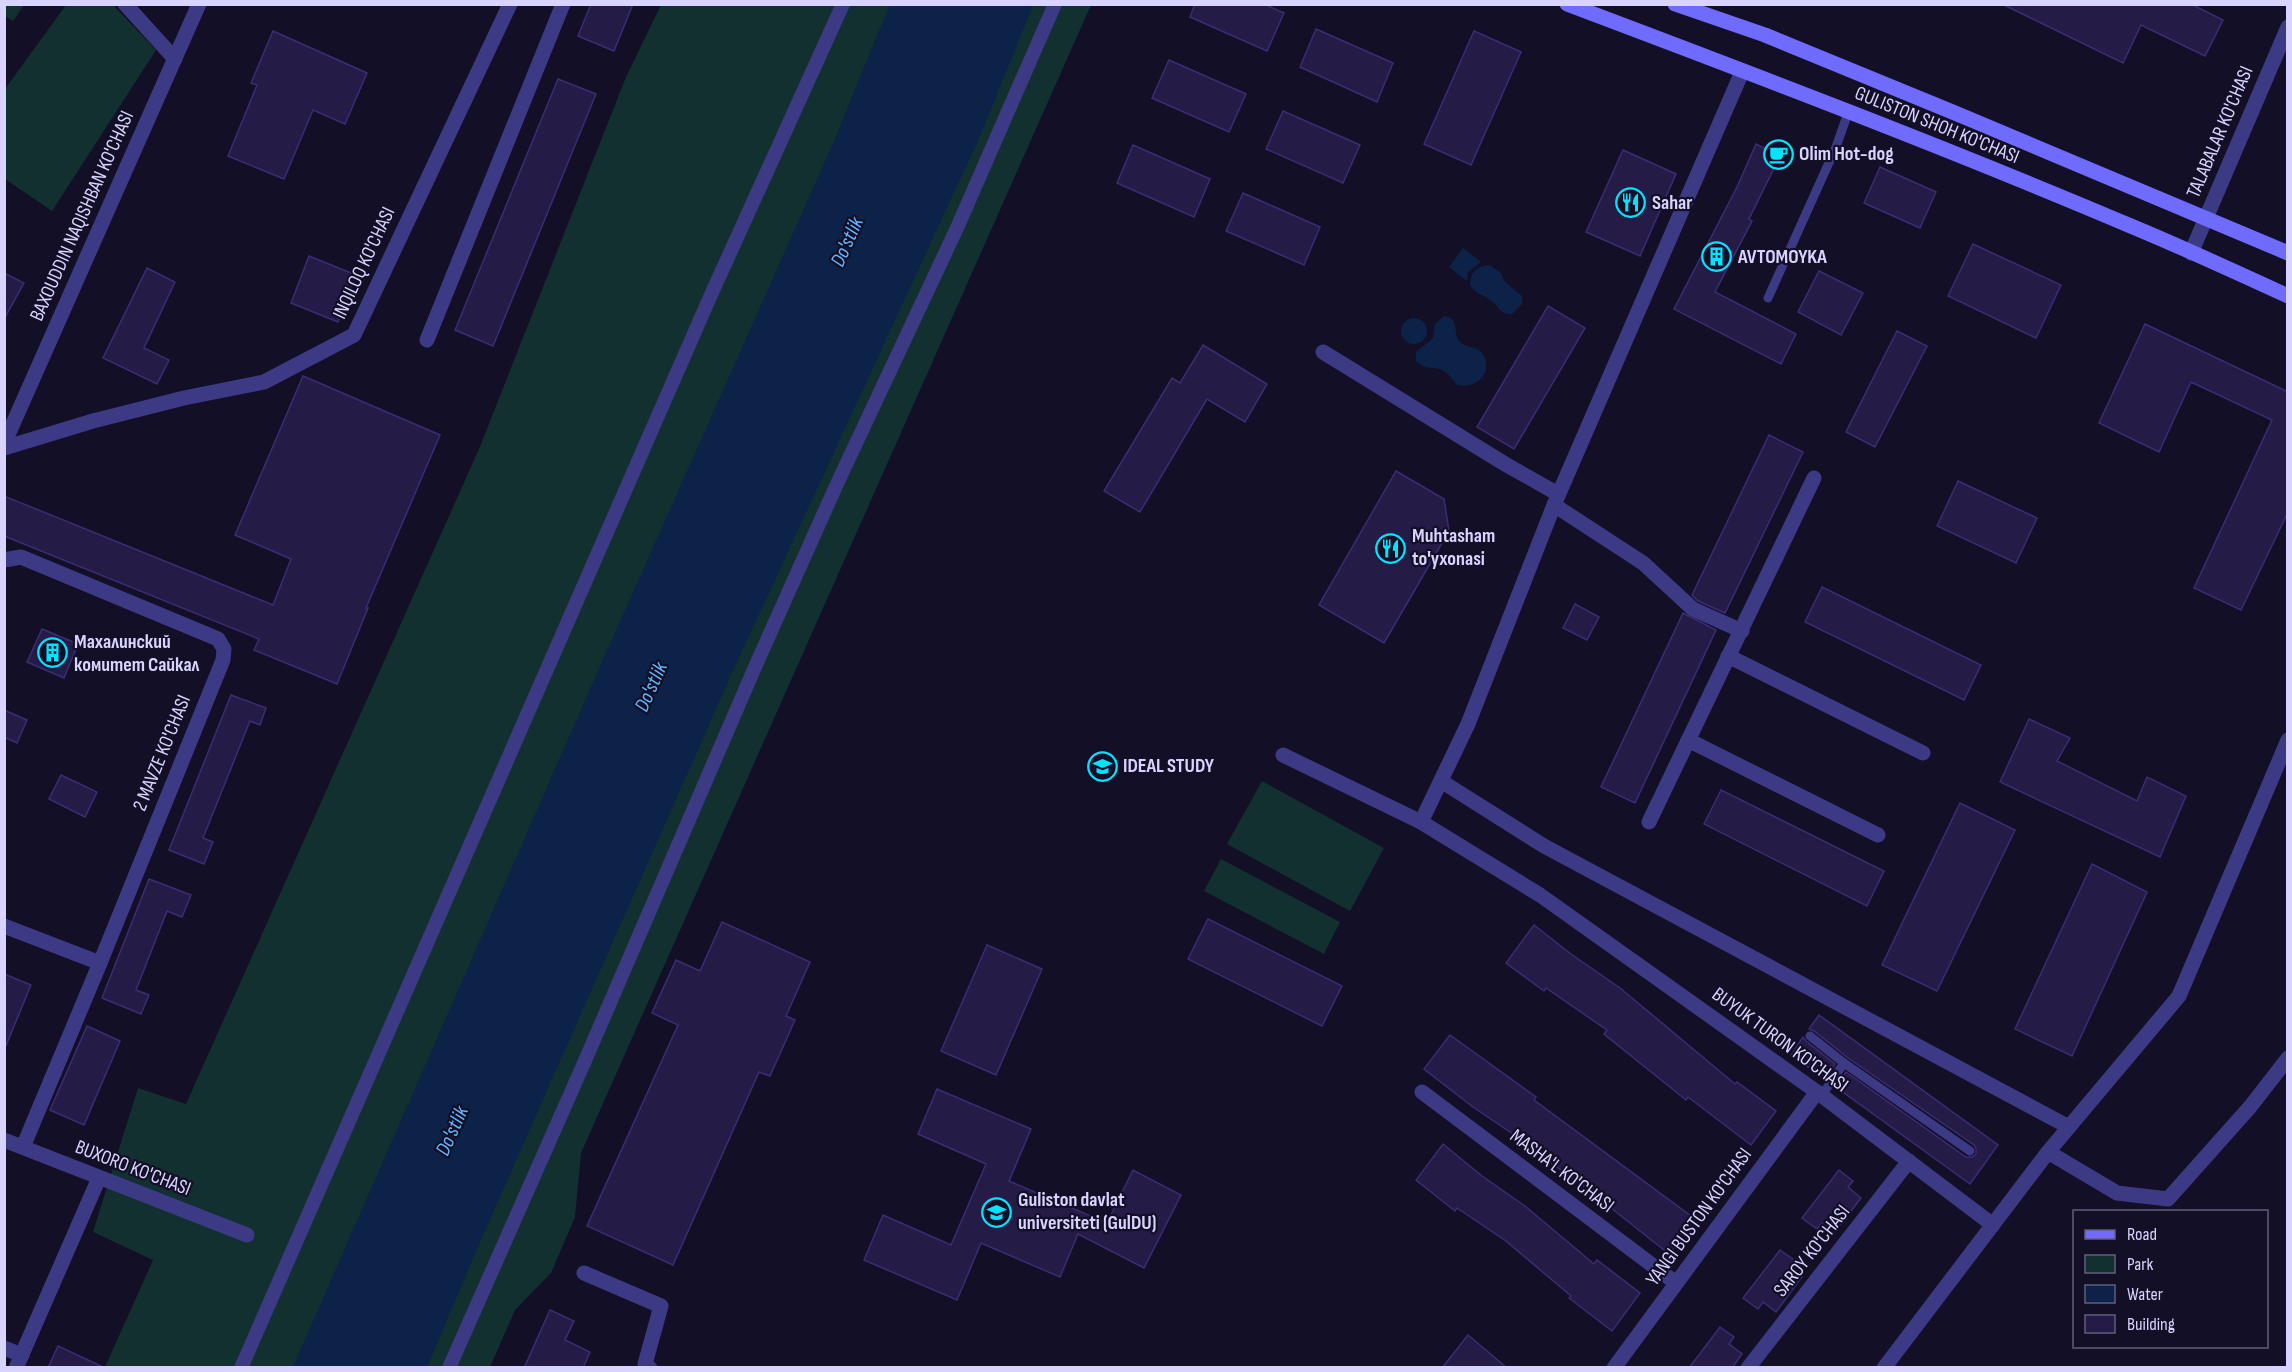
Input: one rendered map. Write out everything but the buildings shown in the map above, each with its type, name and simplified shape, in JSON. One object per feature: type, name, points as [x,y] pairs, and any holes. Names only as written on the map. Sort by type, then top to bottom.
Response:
[{"type":"main road","name":"GULISTON SHOH KO'CHASI","points":[[1567,4],[1689,49],[2128,225],[2288,296]]},
{"type":"main road","name":"GULISTON SHOH KO'CHASI","points":[[1675,5],[1765,35],[2288,253]]},
{"type":"street","points":[[125,4],[175,59]]},
{"type":"street","name":"BAXOUDDIN NAQISHBAN KO'CHASI","points":[[4,446],[199,4]]},
{"type":"street","name":"INQILOQ KO'CHASI","points":[[4,446],[184,398],[264,382],[354,335],[510,4]]},
{"type":"street","points":[[427,340],[563,4]]},
{"type":"street","points":[[241,1368],[710,297],[843,4]]},
{"type":"street","points":[[449,1368],[589,1052],[755,667],[836,486],[957,228],[1055,4]]},
{"type":"street","name":"TALABALAR KO'CHASI","points":[[2191,253],[2288,27]]},
{"type":"street","points":[[1421,822],[1468,724],[1556,500],[1742,72]]},
{"type":"street","points":[[1323,352],[1505,464],[1643,563],[1693,609],[1742,631]]},
{"type":"street","points":[[1649,822],[1814,478]]},
{"type":"street","name":"2 MAVZE KO'CHASI","points":[[4,560],[21,557],[218,639],[224,649],[223,660],[100,963]]},
{"type":"street","points":[[1728,656],[1923,753]]},
{"type":"street","points":[[1688,740],[1878,835]]},
{"type":"street","points":[[1884,1368],[2048,1152],[2179,996],[2288,741]]},
{"type":"street","name":"BUYUK TURON KO'CHASI","points":[[1283,755],[1421,822],[1540,895],[1820,1094],[1993,1225]]},
{"type":"street","points":[[1441,781],[1544,846],[2069,1127]]},
{"type":"street","points":[[4,926],[100,963],[23,1148]]},
{"type":"street","points":[[2048,1152],[2117,1193],[2168,1199],[2286,1065]]},
{"type":"street","name":"MASHA'L KO'CHASI","points":[[1422,1092],[1676,1283]]},
{"type":"street","name":"YANGI BUSTON KO'CHASI","points":[[1614,1368],[1820,1094]]},
{"type":"street","name":"BUXORO KO'CHASI","points":[[4,1140],[247,1235]]},
{"type":"street","name":"SAROY KO'CHASI","points":[[1748,1368],[1909,1161]]},
{"type":"street","points":[[4,1348],[19,1361],[99,1178]]},
{"type":"street","points":[[584,1273],[661,1306],[645,1364],[650,1368]]},
{"type":"lane","points":[[1768,298],[1836,147],[1848,112]]},
{"type":"lane","points":[[1810,1036],[1844,1063],[1970,1151]]},
{"type":"lane","points":[[1820,1094],[1844,1063]]},
{"type":"green space","points":[[5,4],[24,5],[13,21],[5,16]]},
{"type":"green space","points":[[66,5],[113,5],[156,50],[52,211],[5,179],[5,89]]},
{"type":"green space","points":[[661,5],[1091,5],[581,1153],[575,1217],[551,1273],[515,1310],[490,1367],[105,1367],[153,1260],[93,1232],[138,1088],[186,1104],[479,449],[626,77]]},
{"type":"green space","points":[[1262,781],[1384,848],[1350,911],[1227,844]]},
{"type":"green space","points":[[1221,859],[1340,922],[1324,954],[1204,891]]},
{"type":"water","name":"Do'stlik","points":[[890,4],[1033,5],[981,134],[731,675],[427,1367],[293,1367],[593,682],[831,148]]},
{"type":"water","points":[[1463,248],[1481,262],[1468,272],[1467,281],[1449,267]]},
{"type":"water","points":[[1490,265],[1501,273],[1505,282],[1522,296],[1522,304],[1512,314],[1502,311],[1470,285],[1475,270]]},
{"type":"water","points":[[1444,316],[1453,320],[1460,342],[1479,350],[1485,359],[1484,375],[1473,384],[1465,386],[1456,384],[1440,369],[1426,367],[1416,361],[1416,352],[1433,338],[1435,324]]},
{"type":"water","points":[[1414,318],[1424,321],[1427,331],[1424,341],[1414,344],[1404,341],[1401,331],[1404,321]]},
{"type":"place","name":"Olim Hot-dog","points":[[1778,154]]},
{"type":"place","name":"Sahar","points":[[1631,203]]},
{"type":"place","name":"AVTOMOYKA","points":[[1717,257]]},
{"type":"place","name":"Muhtasham to'yxonasi","points":[[1391,548]]},
{"type":"place","name":"Махалинский комитет Сайкал","points":[[53,653]]},
{"type":"place","name":"IDEAL STUDY","points":[[1102,766]]},
{"type":"place","name":"Guliston davlat universiteti (GulDU)","points":[[997,1212]]}]
